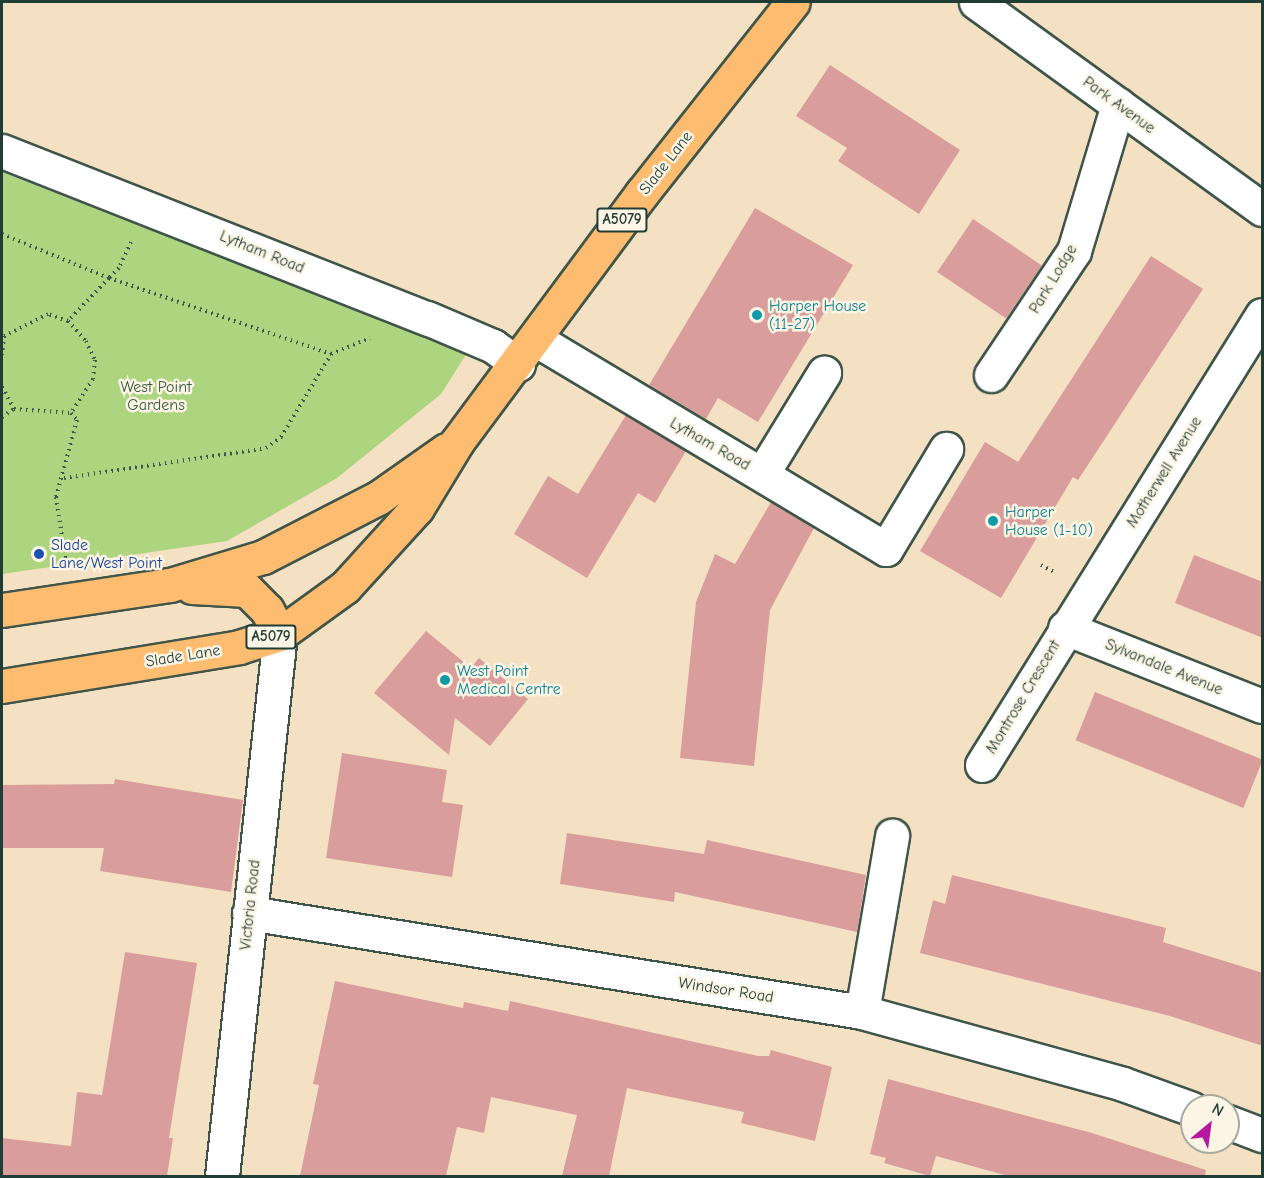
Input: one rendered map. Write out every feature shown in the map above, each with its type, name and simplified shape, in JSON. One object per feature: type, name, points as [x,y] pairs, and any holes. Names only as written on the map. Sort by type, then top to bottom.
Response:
[{"type":"main road","name":"Slade Lane","points":[[2,686],[239,648],[280,634],[345,587],[417,508],[457,442],[527,352],[642,193],[793,2]]},
{"type":"main road","name":"Slade Lane","points":[[2,610],[170,585],[263,557],[378,498],[457,442]]},
{"type":"main road","points":[[170,585],[247,590],[267,610],[280,634]]},
{"type":"street","name":"Park Avenue","points":[[976,2],[1263,209]]},
{"type":"street","name":"Park Lodge","points":[[991,375],[1074,251],[1118,104]]},
{"type":"street","name":"Lytham Road","points":[[2,151],[493,346],[527,352],[762,474],[886,549],[946,449]]},
{"type":"street","name":"Motherwell Avenue","points":[[1065,628],[1263,315]]},
{"type":"street","points":[[762,474],[824,373]]},
{"type":"street","name":"Sylvandale Avenue","points":[[1065,628],[1263,706]]},
{"type":"street","name":"Montrose Crescent","points":[[982,765],[1065,628]]},
{"type":"street","name":"Victoria Road","points":[[222,1176],[280,634]]},
{"type":"street","points":[[862,1012],[892,836]]},
{"type":"street","name":"Windsor Road","points":[[249,913],[862,1012],[1123,1084],[1180,1105]]},
{"type":"street","points":[[1240,1126],[1263,1135]]},
{"type":"path","points":[[2,234],[109,278],[331,354]]},
{"type":"path","points":[[68,321],[119,268],[132,240]]},
{"type":"path","points":[[2,356],[4,336],[48,314],[68,321],[86,341],[95,360],[93,379],[71,413]]},
{"type":"path","points":[[64,478],[266,448],[281,437],[331,354],[375,336]]},
{"type":"path","points":[[2,387],[14,409]]},
{"type":"path","points":[[2,417],[14,409],[71,413],[77,420],[64,478],[56,497],[66,566]]},
{"type":"green space","name":"West Point Gardens","points":[[2,172],[467,353],[441,394],[337,478],[227,541],[2,574]]},
{"type":"building","points":[[830,65],[960,150],[919,214],[838,161],[847,148],[796,116]]},
{"type":"building","name":"Harper House (11-27)","points":[[755,208],[853,265],[758,422],[718,398],[706,419],[649,385]]},
{"type":"building","points":[[973,219],[1042,265],[1006,318],[937,272]]},
{"type":"building","points":[[1151,256],[1203,289],[1078,480],[1073,477],[1001,598],[920,551],[985,442],[1018,462]]},
{"type":"building","points":[[626,415],[686,451],[655,503],[638,493],[587,578],[514,534],[548,476],[578,494]]},
{"type":"building","points":[[771,502],[814,528],[770,610],[754,766],[680,758],[696,602],[715,554],[735,564]]},
{"type":"building","points":[[1194,555],[1263,582],[1263,638],[1175,603]]},
{"type":"building","name":"West Point Medical Centre","points":[[426,631],[471,668],[479,658],[528,699],[490,746],[455,718],[449,755],[374,693]]},
{"type":"building","points":[[1095,692],[1262,759],[1243,808],[1076,740]]},
{"type":"building","points":[[342,753],[447,770],[442,802],[463,805],[452,877],[326,858]]},
{"type":"building","points":[[115,779],[243,800],[231,892],[100,871],[104,848],[2,848],[2,785],[114,784]]},
{"type":"building","points":[[567,833],[704,854],[707,840],[866,875],[857,932],[675,892],[674,902],[560,884]]},
{"type":"building","points":[[952,875],[1166,928],[1163,942],[1263,973],[1263,1046],[1170,1016],[920,953],[933,900],[945,904]]},
{"type":"building","points":[[125,952],[197,963],[169,1138],[173,1138],[167,1176],[2,1176],[2,1138],[71,1146],[77,1092],[102,1095]]},
{"type":"building","points":[[335,981],[463,1008],[464,1002],[508,1011],[510,1001],[758,1056],[769,1056],[771,1050],[832,1067],[815,1141],[741,1123],[744,1112],[627,1088],[609,1176],[562,1176],[577,1115],[491,1097],[484,1133],[457,1127],[446,1176],[300,1176],[319,1085],[313,1084]]},
{"type":"building","points":[[888,1079],[1092,1133],[1206,1170],[1205,1176],[1008,1176],[936,1156],[930,1176],[884,1163],[886,1158],[870,1154]]},
{"type":"place","name":"Harper House (11-27)","points":[[757,315]]},
{"type":"place","name":"Harper House (1-10)","points":[[993,521]]},
{"type":"place","name":"Slade Lane/West Point","points":[[39,554]]},
{"type":"place","name":"West Point Medical Centre","points":[[445,680]]}]
